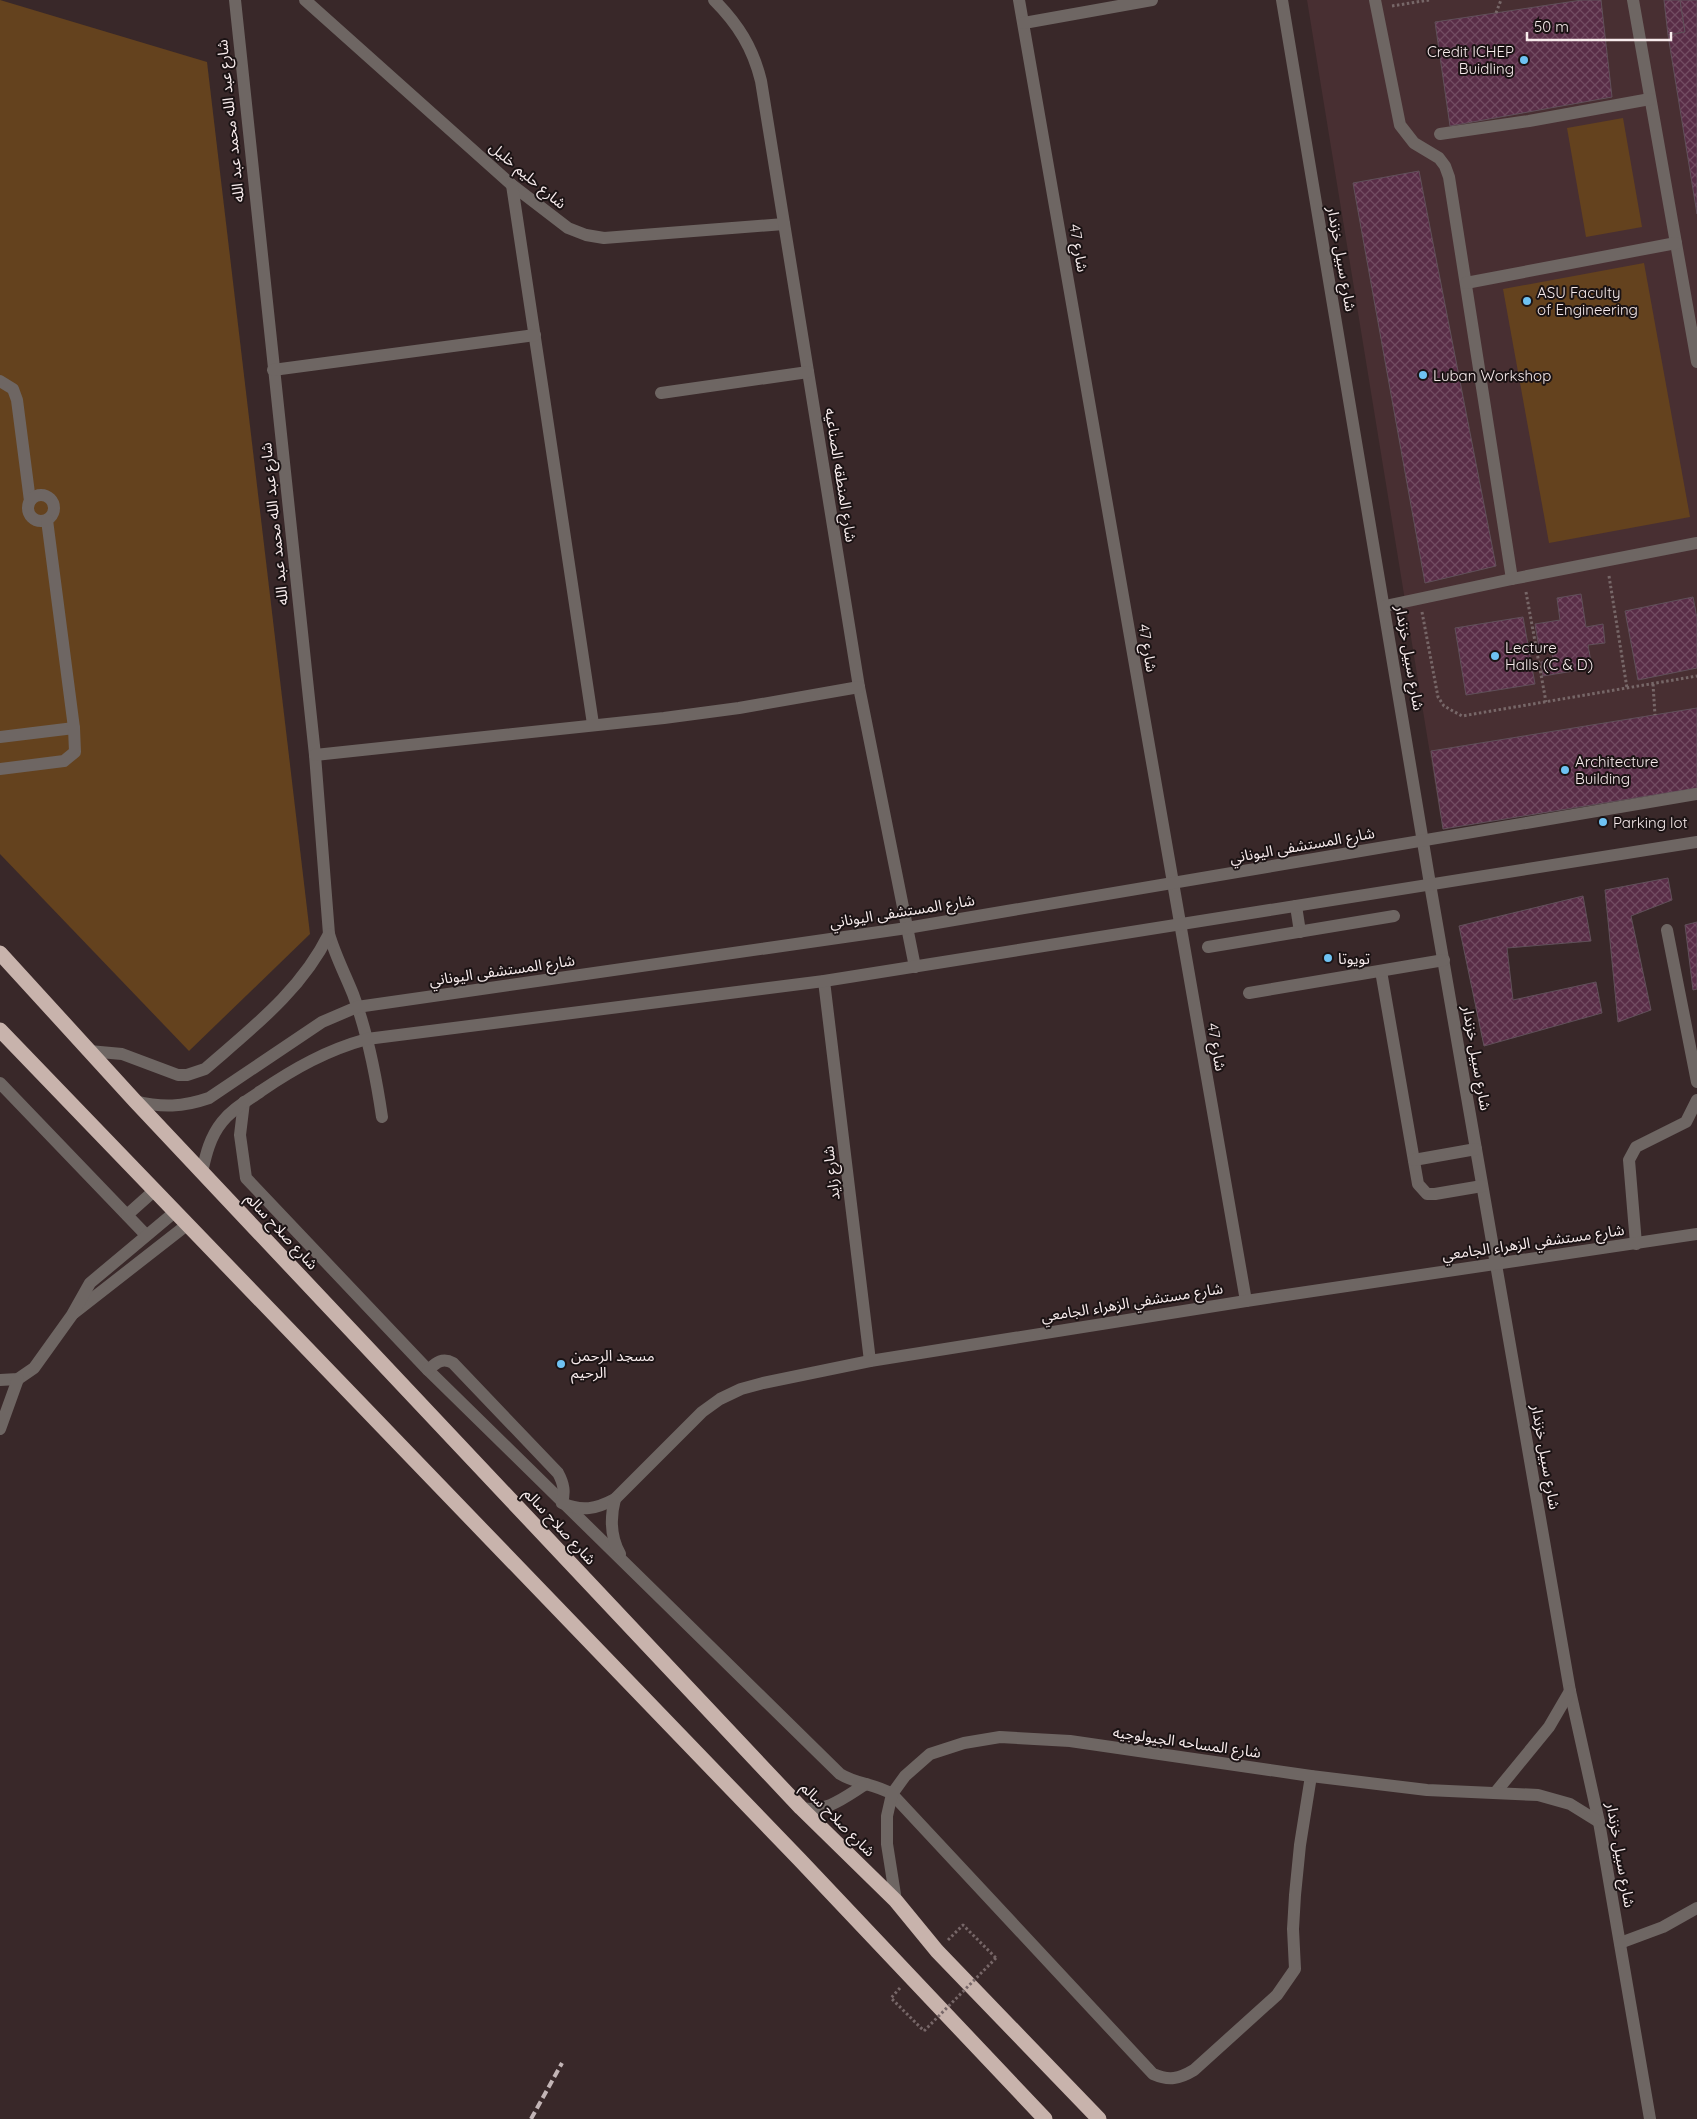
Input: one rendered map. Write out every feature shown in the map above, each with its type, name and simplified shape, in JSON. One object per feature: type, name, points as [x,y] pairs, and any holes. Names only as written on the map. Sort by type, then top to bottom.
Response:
[{"type":"highway","name":"شارع صلاح سالم","points":[[0,953],[202,1172],[801,1808],[896,1901],[937,1951],[1098,2119]]},
{"type":"highway","points":[[0,1030],[800,1860],[1045,2119]]},
{"type":"street","name":"شارع عبد الله محمد عبد الله","points":[[234,0],[315,755],[329,934],[358,1007],[367,1039],[382,1117]]},
{"type":"street","name":"شارع حليم خليل","points":[[305,0],[512,186],[568,228],[586,235],[604,238],[784,224]]},
{"type":"street","name":"شارع المنطقه الصناعيه","points":[[714,0],[743,33],[755,56],[761,81],[859,687],[915,967]]},
{"type":"street","name":"شارع 47","points":[[1019,0],[1246,1301]]},
{"type":"street","points":[[1024,23],[1152,0]]},
{"type":"street","name":"شارع سبيل خزندار","points":[[1282,0],[1482,1186],[1570,1691],[1599,1822],[1650,2119]]},
{"type":"street","points":[[1633,0],[1697,362]]},
{"type":"street","points":[[1375,4],[1400,125],[1414,143],[1439,158],[1445,166],[1449,177],[1517,577]]},
{"type":"street","points":[[1440,134],[1530,121],[1650,99]]},
{"type":"street","points":[[512,186],[593,724]]},
{"type":"street","points":[[1466,283],[1676,243]]},
{"type":"street","points":[[273,370],[535,335]]},
{"type":"street","points":[[660,392],[808,372]]},
{"type":"street","points":[[0,381],[13,389],[17,400],[30,501],[28,510],[35,520],[47,520]]},
{"type":"street","points":[[0,769],[64,761],[75,752],[74,728],[47,520],[54,511],[52,500],[42,494],[30,501]]},
{"type":"street","points":[[1385,606],[1517,577],[1697,543]]},
{"type":"street","points":[[315,755],[739,708],[859,687]]},
{"type":"street","points":[[0,737],[74,728]]},
{"type":"street","name":"شارع المستشفى اليوناني","points":[[136,1101],[172,1107],[191,1104],[209,1098],[322,1022],[358,1007],[908,928],[1697,794]]},
{"type":"street","points":[[202,1172],[212,1137],[222,1122],[244,1102],[313,1059],[347,1044],[367,1039],[824,981],[1697,842]]},
{"type":"street","points":[[1296,906],[1300,932]]},
{"type":"street","points":[[1208,947],[1394,916]]},
{"type":"street","points":[[1667,930],[1697,1082]]},
{"type":"street","points":[[89,1051],[129,1056],[178,1075],[187,1075],[205,1069],[295,988],[320,953],[329,934]]},
{"type":"street","points":[[1249,993],[1444,960]]},
{"type":"street","points":[[1381,971],[1418,1184],[1427,1194],[1482,1186]]},
{"type":"street","name":"شارع زايد","points":[[824,981],[870,1361]]},
{"type":"street","points":[[0,1082],[146,1236]]},
{"type":"street","points":[[1636,1244],[1629,1160],[1636,1147],[1686,1122],[1697,1100]]},
{"type":"street","points":[[244,1102],[240,1135],[242,1165],[246,1178],[428,1370],[562,1503],[623,1559],[840,1774],[848,1779],[882,1788],[892,1794],[1153,2074],[1167,2080],[1184,2076],[1194,2070],[1276,1995],[1295,1969],[1295,1895],[1300,1844],[1311,1776]]},
{"type":"street","points":[[1414,1160],[1476,1149]]},
{"type":"street","points":[[127,1215],[155,1190]]},
{"type":"street","points":[[0,1380],[18,1379],[34,1368],[72,1315],[90,1283],[176,1211]]},
{"type":"street","points":[[72,1315],[188,1224]]},
{"type":"street","name":"شارع مستشفي الزهراء الجامعي","points":[[562,1503],[576,1509],[590,1509],[615,1499],[702,1412],[720,1399],[741,1389],[763,1383],[870,1361],[1246,1301],[1697,1234]]},
{"type":"street","points":[[428,1370],[439,1361],[449,1360],[453,1363],[558,1473],[564,1494],[562,1503]]},
{"type":"street","points":[[0,1429],[18,1379]]},
{"type":"street","points":[[615,1499],[611,1524],[617,1548],[623,1559]]},
{"type":"street","points":[[1495,1793],[1549,1727],[1570,1691]]},
{"type":"street","name":"شارع المساحه الجيولوجيه","points":[[896,1901],[887,1844],[887,1816],[892,1794],[904,1776],[930,1754],[964,1742],[1000,1737],[1070,1741],[1311,1776],[1427,1790],[1522,1793],[1570,1804],[1599,1822]]},
{"type":"street","points":[[801,1808],[818,1809],[827,1807],[866,1784]]},
{"type":"street","points":[[1620,1943],[1663,1927],[1697,1908]]},
{"type":"path","points":[[1375,4],[1429,0]]},
{"type":"path","points":[[1496,13],[1501,0]]},
{"type":"path","points":[[1607,560],[1627,688]]},
{"type":"path","points":[[1517,577],[1546,702]]},
{"type":"path","points":[[1419,599],[1438,697],[1444,706],[1462,716],[1473,716],[1697,676]]},
{"type":"path","points":[[1653,684],[1655,715]]},
{"type":"path","points":[[891,1998],[924,2031],[996,1958],[962,1926]]},
{"type":"shaded area","points":[[0,0],[207,62],[310,934],[189,1051],[0,854]]},
{"type":"shaded area","name":"ASU Faculty of Engineering","points":[[1307,0],[1697,0],[1697,772],[1440,815]]},
{"type":"shaded area","points":[[1623,118],[1642,227],[1586,237],[1567,128]]},
{"type":"shaded area","points":[[1644,263],[1690,517],[1549,543],[1503,289]]},
{"type":"building","name":"Credit ICHEP Buidling","points":[[1582,0],[1601,0],[1612,97],[1450,126],[1435,22]]},
{"type":"building","points":[[1664,0],[1680,0],[1685,32],[1668,35]]},
{"type":"building","points":[[1680,0],[1697,0],[1697,214],[1668,35],[1685,32]]},
{"type":"building","name":"Luban Workshop","points":[[1419,171],[1496,566],[1425,583],[1353,183]]},
{"type":"building","points":[[1581,594],[1586,627],[1603,624],[1605,643],[1588,645],[1592,668],[1543,676],[1541,662],[1553,660],[1551,646],[1539,648],[1535,624],[1560,620],[1557,598]]},
{"type":"building","points":[[1693,597],[1697,618],[1697,668],[1638,680],[1625,611]]},
{"type":"building","name":"Lecture Halls (C & D)","points":[[1523,617],[1535,684],[1466,695],[1455,628]]},
{"type":"building","name":"Architecture Building","points":[[1697,708],[1697,788],[1443,829],[1431,751]]},
{"type":"building","points":[[1668,878],[1672,900],[1631,916],[1651,1010],[1618,1022],[1605,890]]},
{"type":"building","points":[[1583,896],[1591,941],[1507,948],[1513,1000],[1596,982],[1602,1013],[1484,1046],[1459,926]]},
{"type":"building","points":[[1697,922],[1697,989],[1693,990],[1685,925]]},
{"type":"railway","points":[[531,2119],[562,2063]]},
{"type":"place","name":"Credit ICHEP Buidling","points":[[1524,60]]},
{"type":"place","name":"ASU Faculty of Engineering","points":[[1527,301]]},
{"type":"place","name":"Luban Workshop","points":[[1423,375]]},
{"type":"place","name":"Lecture Halls (C & D)","points":[[1495,656]]},
{"type":"place","name":"Architecture Building","points":[[1565,770]]},
{"type":"place","name":"Parking lot","points":[[1603,822]]},
{"type":"place","name":"تويوتا","points":[[1328,958]]},
{"type":"place","name":"مسجد الرحمن الرحيم","points":[[561,1364]]}]
